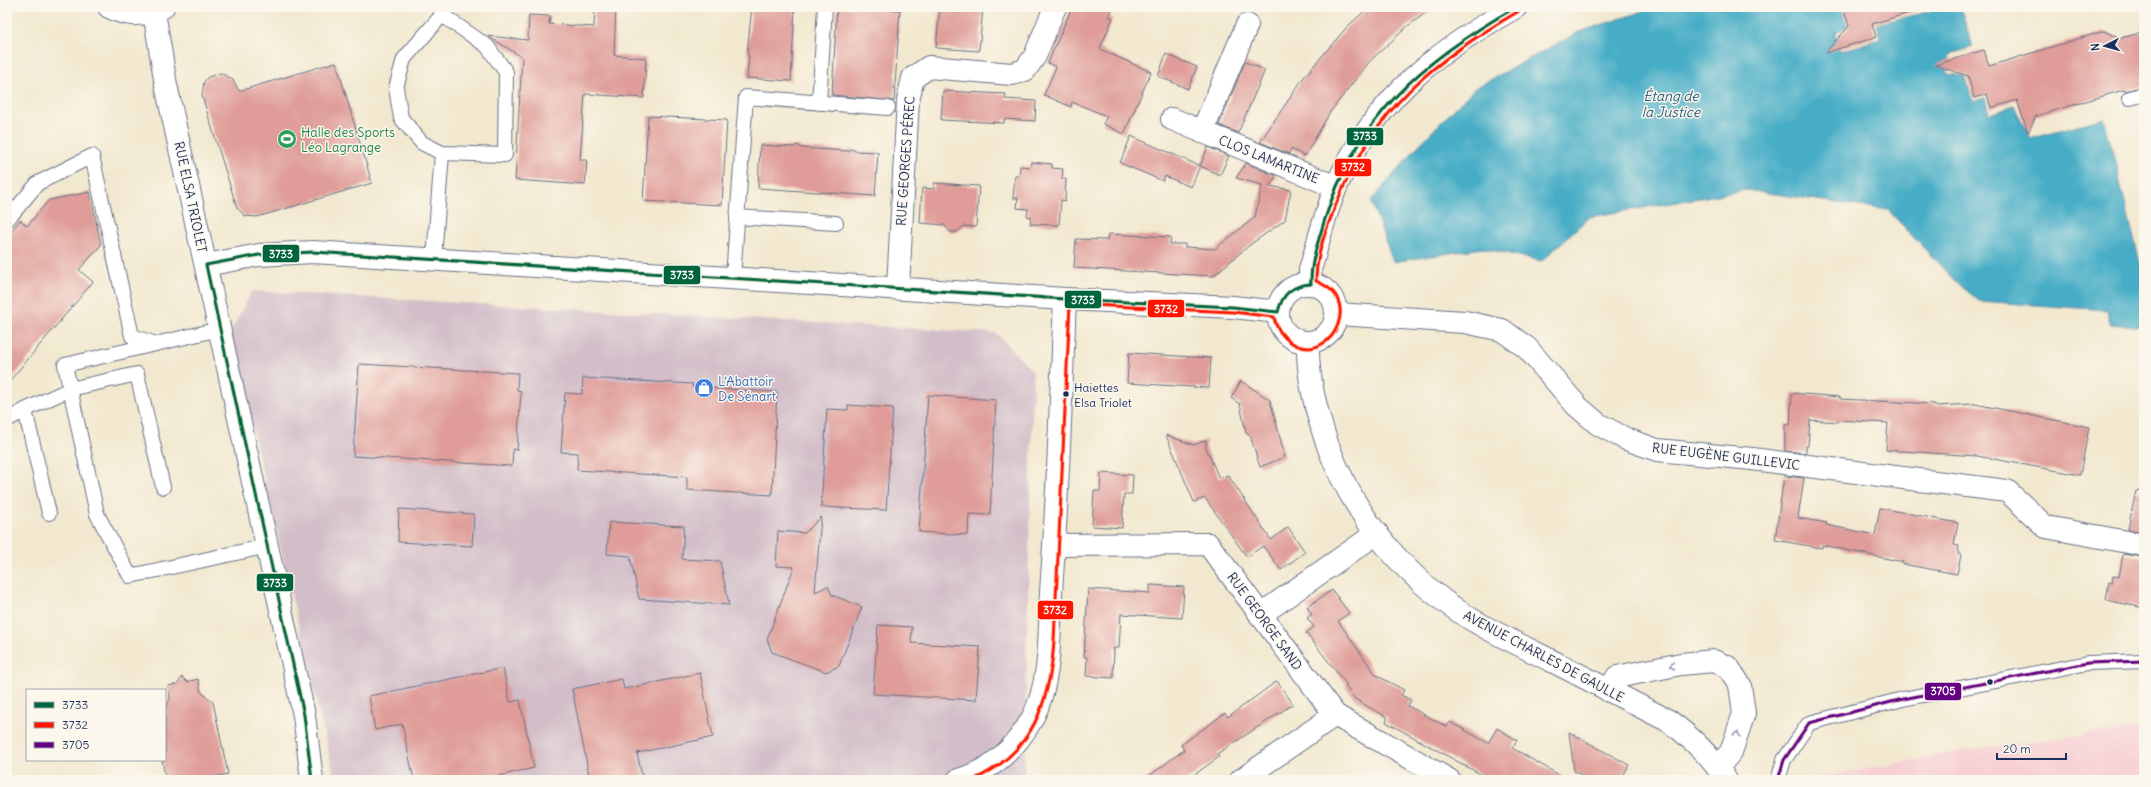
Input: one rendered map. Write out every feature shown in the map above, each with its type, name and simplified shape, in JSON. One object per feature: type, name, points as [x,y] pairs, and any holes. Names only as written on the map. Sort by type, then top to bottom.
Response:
[{"type":"street","points":[[109,7],[117,11],[136,15],[159,10]]},
{"type":"street","name":"RUE GEORGES PÉREC","points":[[898,287],[908,100],[913,78],[929,67],[1012,74],[1024,70],[1035,56],[1055,7]]},
{"type":"street","points":[[1311,284],[1310,269],[1336,187],[1367,131],[1398,92],[1432,61],[1472,31],[1516,7]]},
{"type":"street","name":"RUE ELSA TRIOLET","points":[[159,10],[166,85],[304,715],[312,780]]},
{"type":"street","name":"CLOS LAMARTINE","points":[[1202,132],[1247,25]]},
{"type":"street","name":"CLOS LAMARTINE","points":[[1172,120],[1336,187]]},
{"type":"street","points":[[206,265],[259,255],[312,252],[434,258],[1066,299],[1233,307],[1278,312]]},
{"type":"street","points":[[1301,284],[1311,284],[1327,291],[1335,306],[1336,314],[1331,330],[1324,337],[1308,342],[1290,337],[1283,330],[1278,312],[1279,302],[1292,288],[1301,284]]},
{"type":"street","points":[[958,780],[978,774],[996,763],[1016,743],[1032,718],[1045,683],[1054,545],[1066,299]]},
{"type":"street","name":"RUE EUGÈNE GUILLEVIC","points":[[1336,314],[1465,322],[1502,330],[1527,348],[1577,406],[1598,424],[1626,439],[1657,450],[1752,459],[2007,491],[2046,527],[2144,546]]},
{"type":"street","name":"AVENUE CHARLES DE GAULLE","points":[[1308,342],[1310,374],[1318,417],[1334,461],[1354,501],[1377,534],[1400,561],[1424,584],[1451,605],[1482,625],[1669,721],[1688,735],[1722,773]]},
{"type":"street","points":[[1260,615],[1377,534]]},
{"type":"street","name":"RUE GEORGE SAND","points":[[1054,545],[1208,544],[1335,715],[1449,780]]},
{"type":"street","points":[[1609,691],[1617,677],[1674,665],[1714,661],[1728,667],[1740,685],[1744,713],[1731,752],[1722,773]]},
{"type":"street","points":[[1241,780],[1335,715]]},
{"type":"lane","points":[[819,103],[825,7]]},
{"type":"lane","points":[[441,11],[487,46],[506,72],[505,156],[442,153],[422,143],[401,118],[396,88],[404,59],[441,11]]},
{"type":"lane","points":[[2130,98],[2144,94]]},
{"type":"lane","points":[[733,277],[746,98],[888,108]]},
{"type":"lane","points":[[434,258],[442,153]]},
{"type":"lane","points":[[7,220],[38,183],[92,156],[132,336],[156,344]]},
{"type":"lane","points":[[737,217],[836,222]]},
{"type":"lane","points":[[220,329],[65,365],[97,514],[130,576],[268,546]]},
{"type":"lane","points":[[7,420],[70,389],[137,374],[163,487]]},
{"type":"lane","points":[[25,410],[48,513]]},
{"type":"lane","points":[[1778,780],[1784,760],[1809,723],[1903,699],[2088,663],[2144,661]]},
{"type":"shaded area","points":[[252,291],[996,333],[1033,372],[1024,780],[335,780],[230,333]]},
{"type":"shaded area","points":[[2144,727],[2144,780],[1814,779],[1966,750]]},
{"type":"water","name":"Étang de la Justice","points":[[1656,7],[1841,7],[1847,26],[1836,32],[1840,51],[1880,39],[1877,24],[1948,7],[1960,7],[1973,47],[1950,54],[1947,74],[1965,76],[1973,101],[1985,98],[1989,114],[2014,106],[2030,138],[2104,118],[2144,279],[2144,327],[2110,324],[2107,310],[1979,301],[1954,280],[1888,210],[1746,190],[1589,217],[1542,261],[1482,248],[1393,262],[1371,201],[1418,146],[1475,88],[1579,32]]},
{"type":"building","points":[[595,7],[616,7],[614,55],[646,58],[644,98],[585,94],[580,160],[587,160],[585,185],[515,180],[522,57],[488,36],[528,40],[529,15],[550,16],[549,24],[594,27]]},
{"type":"building","points":[[752,7],[795,7],[791,81],[747,78],[749,56],[747,53]]},
{"type":"building","points":[[837,7],[900,10],[894,101],[832,95]]},
{"type":"building","points":[[940,7],[983,7],[979,51],[936,48]]},
{"type":"building","points":[[1072,7],[1113,7],[1109,17],[1113,18],[1100,49],[1151,72],[1124,134],[1103,124],[1107,116],[1072,102],[1071,107],[1044,95],[1056,67],[1048,63]]},
{"type":"building","points":[[1369,7],[1434,7],[1409,25],[1370,61],[1330,112],[1305,156],[1291,149],[1289,154],[1260,142],[1304,77],[1347,27]]},
{"type":"building","points":[[1843,7],[1914,7],[1915,11],[1872,24],[1876,37],[1825,53],[1849,26]]},
{"type":"building","points":[[2104,31],[2121,38],[2144,32],[2144,86],[2126,91],[2123,90],[2036,116],[2028,133],[2017,100],[1991,108],[1987,94],[1974,98],[1968,76],[1935,65],[1984,50],[1989,66]]},
{"type":"building","points":[[1166,54],[1197,67],[1188,89],[1158,76]]},
{"type":"building","name":"Halle des Sports Léo Lagrange","points":[[336,62],[372,183],[257,217],[245,216],[237,208],[202,96],[204,82],[208,77],[221,73],[233,80],[239,91]]},
{"type":"building","points":[[1245,62],[1265,70],[1238,133],[1219,125]]},
{"type":"building","points":[[943,91],[1006,94],[1005,99],[1036,101],[1035,121],[1004,119],[1004,123],[941,120]]},
{"type":"building","points":[[648,116],[727,120],[722,205],[643,201]]},
{"type":"building","points":[[1131,136],[1200,166],[1191,187],[1165,176],[1163,181],[1120,163]]},
{"type":"building","points":[[760,145],[793,147],[798,145],[801,148],[847,151],[852,149],[855,151],[878,152],[875,196],[758,188]]},
{"type":"building","points":[[1208,147],[1229,156],[1220,175],[1200,166]]},
{"type":"building","points":[[1031,162],[1052,164],[1052,168],[1063,169],[1062,179],[1066,179],[1065,201],[1061,200],[1059,225],[1030,224],[1031,217],[1027,216],[1028,209],[1017,208],[1018,198],[1013,198],[1015,176],[1019,176],[1020,166],[1030,167]]},
{"type":"building","points":[[1246,163],[1276,176],[1270,186],[1291,190],[1285,220],[1251,244],[1213,276],[1074,268],[1076,239],[1107,240],[1108,234],[1171,237],[1170,244],[1185,244],[1185,247],[1215,249],[1255,217],[1262,185],[1236,178]]},
{"type":"building","points":[[934,183],[979,186],[976,227],[964,226],[957,232],[950,232],[944,225],[920,223],[922,188],[934,189]]},
{"type":"building","points":[[90,192],[101,245],[79,270],[93,282],[7,384],[7,236],[20,220],[27,226],[49,200]]},
{"type":"building","points":[[1129,353],[1211,358],[1209,388],[1127,383]]},
{"type":"building","points":[[359,364],[518,373],[517,390],[521,391],[517,450],[513,449],[512,466],[353,456]]},
{"type":"building","points":[[583,378],[693,384],[692,387],[777,392],[772,495],[687,490],[687,477],[577,470],[578,453],[561,452],[565,393],[582,394]]},
{"type":"building","points":[[1241,381],[1270,400],[1285,457],[1260,467],[1250,435],[1246,433],[1240,404],[1231,398]]},
{"type":"building","points":[[1792,393],[1840,397],[1840,399],[1935,404],[1935,406],[1975,404],[2089,427],[2080,475],[1977,456],[1886,450],[1888,423],[1810,420],[1806,453],[1785,451],[1785,424],[1790,425]]},
{"type":"building","points":[[928,395],[996,400],[990,515],[969,514],[968,535],[919,532]]},
{"type":"building","points":[[848,405],[893,408],[886,510],[821,507],[827,409],[848,410]]},
{"type":"building","points":[[1166,435],[1194,445],[1206,440],[1206,448],[1219,478],[1228,475],[1271,540],[1288,527],[1305,552],[1281,570],[1263,546],[1247,557],[1205,498],[1194,502]]},
{"type":"building","points":[[1101,473],[1133,475],[1132,494],[1124,494],[1122,528],[1092,526],[1094,491],[1100,491]]},
{"type":"building","points":[[1784,476],[1804,478],[1798,518],[1827,523],[1826,525],[1875,535],[1880,508],[1958,523],[1954,545],[1959,546],[1958,554],[1961,555],[1957,574],[1902,564],[1903,562],[1822,545],[1822,548],[1775,540]]},
{"type":"building","points":[[2136,491],[2144,492],[2144,532],[2128,529]]},
{"type":"building","points":[[399,509],[474,514],[472,546],[398,542]]},
{"type":"building","points":[[821,517],[815,592],[828,586],[832,595],[862,607],[839,666],[826,672],[772,652],[767,639],[794,567],[776,566],[778,531],[805,533]]},
{"type":"building","points":[[609,522],[684,526],[682,559],[720,561],[729,605],[639,599],[630,556],[607,554]]},
{"type":"building","points":[[2123,554],[2144,557],[2144,608],[2106,600],[2109,582],[2112,583],[2113,576],[2119,577]]},
{"type":"building","points":[[1150,585],[1184,587],[1182,618],[1121,614],[1119,648],[1114,648],[1113,678],[1086,676],[1087,657],[1084,657],[1088,589],[1150,593]]},
{"type":"building","points":[[1332,590],[1349,613],[1338,621],[1376,675],[1404,690],[1401,695],[1411,700],[1408,706],[1447,727],[1450,722],[1488,743],[1497,728],[1517,740],[1512,748],[1568,780],[1491,780],[1386,722],[1388,718],[1355,699],[1345,686],[1347,685],[1306,633],[1314,627],[1307,618],[1312,614],[1307,607]]},
{"type":"building","points":[[878,625],[912,627],[911,643],[980,647],[976,700],[873,694]]},
{"type":"building","points":[[503,668],[510,702],[520,700],[534,768],[480,780],[414,780],[402,724],[375,730],[369,696]]},
{"type":"building","points":[[700,673],[713,737],[637,753],[643,780],[590,780],[572,689],[622,679],[624,689]]},
{"type":"building","points":[[182,677],[187,682],[198,679],[201,692],[213,702],[228,774],[201,780],[166,780],[162,761],[166,761],[166,707],[170,699],[168,686],[178,684]]},
{"type":"building","points":[[1277,681],[1293,704],[1217,754],[1219,757],[1187,780],[1144,780],[1184,750],[1181,745],[1225,713],[1228,717]]},
{"type":"building","points":[[1569,732],[1629,765],[1621,780],[1591,780],[1574,771]]},
{"type":"transit line","name":"3733","points":[[312,780],[304,715],[206,265],[259,255],[313,252],[1065,299],[1233,307],[1278,312],[1285,295],[1298,286],[1311,284],[1315,253],[1324,222],[1338,185],[1354,152],[1374,122],[1397,95],[1451,48],[1482,27],[1516,7]]},
{"type":"transit line","name":"3732","points":[[973,780],[994,769],[1024,740],[1042,705],[1048,685],[1054,641],[1070,304],[1233,312],[1274,317],[1280,331],[1285,337],[1298,346],[1306,348],[1322,344],[1332,336],[1338,324],[1340,311],[1337,298],[1333,292],[1316,281],[1316,271],[1320,250],[1326,231],[1352,169],[1370,139],[1389,113],[1410,90],[1433,69],[1459,49],[1519,11]]},
{"type":"transit line","name":"3705","points":[[1778,780],[1784,760],[1809,723],[1903,699],[2088,663],[2144,661]]},
{"type":"place","name":"Halle des Sports Léo Lagrange","points":[[287,139]]},
{"type":"place","name":"L’Abattoir De Sénart","points":[[704,388]]},
{"type":"place","name":"Haiettes Elsa Triolet","points":[[1066,394]]}]
